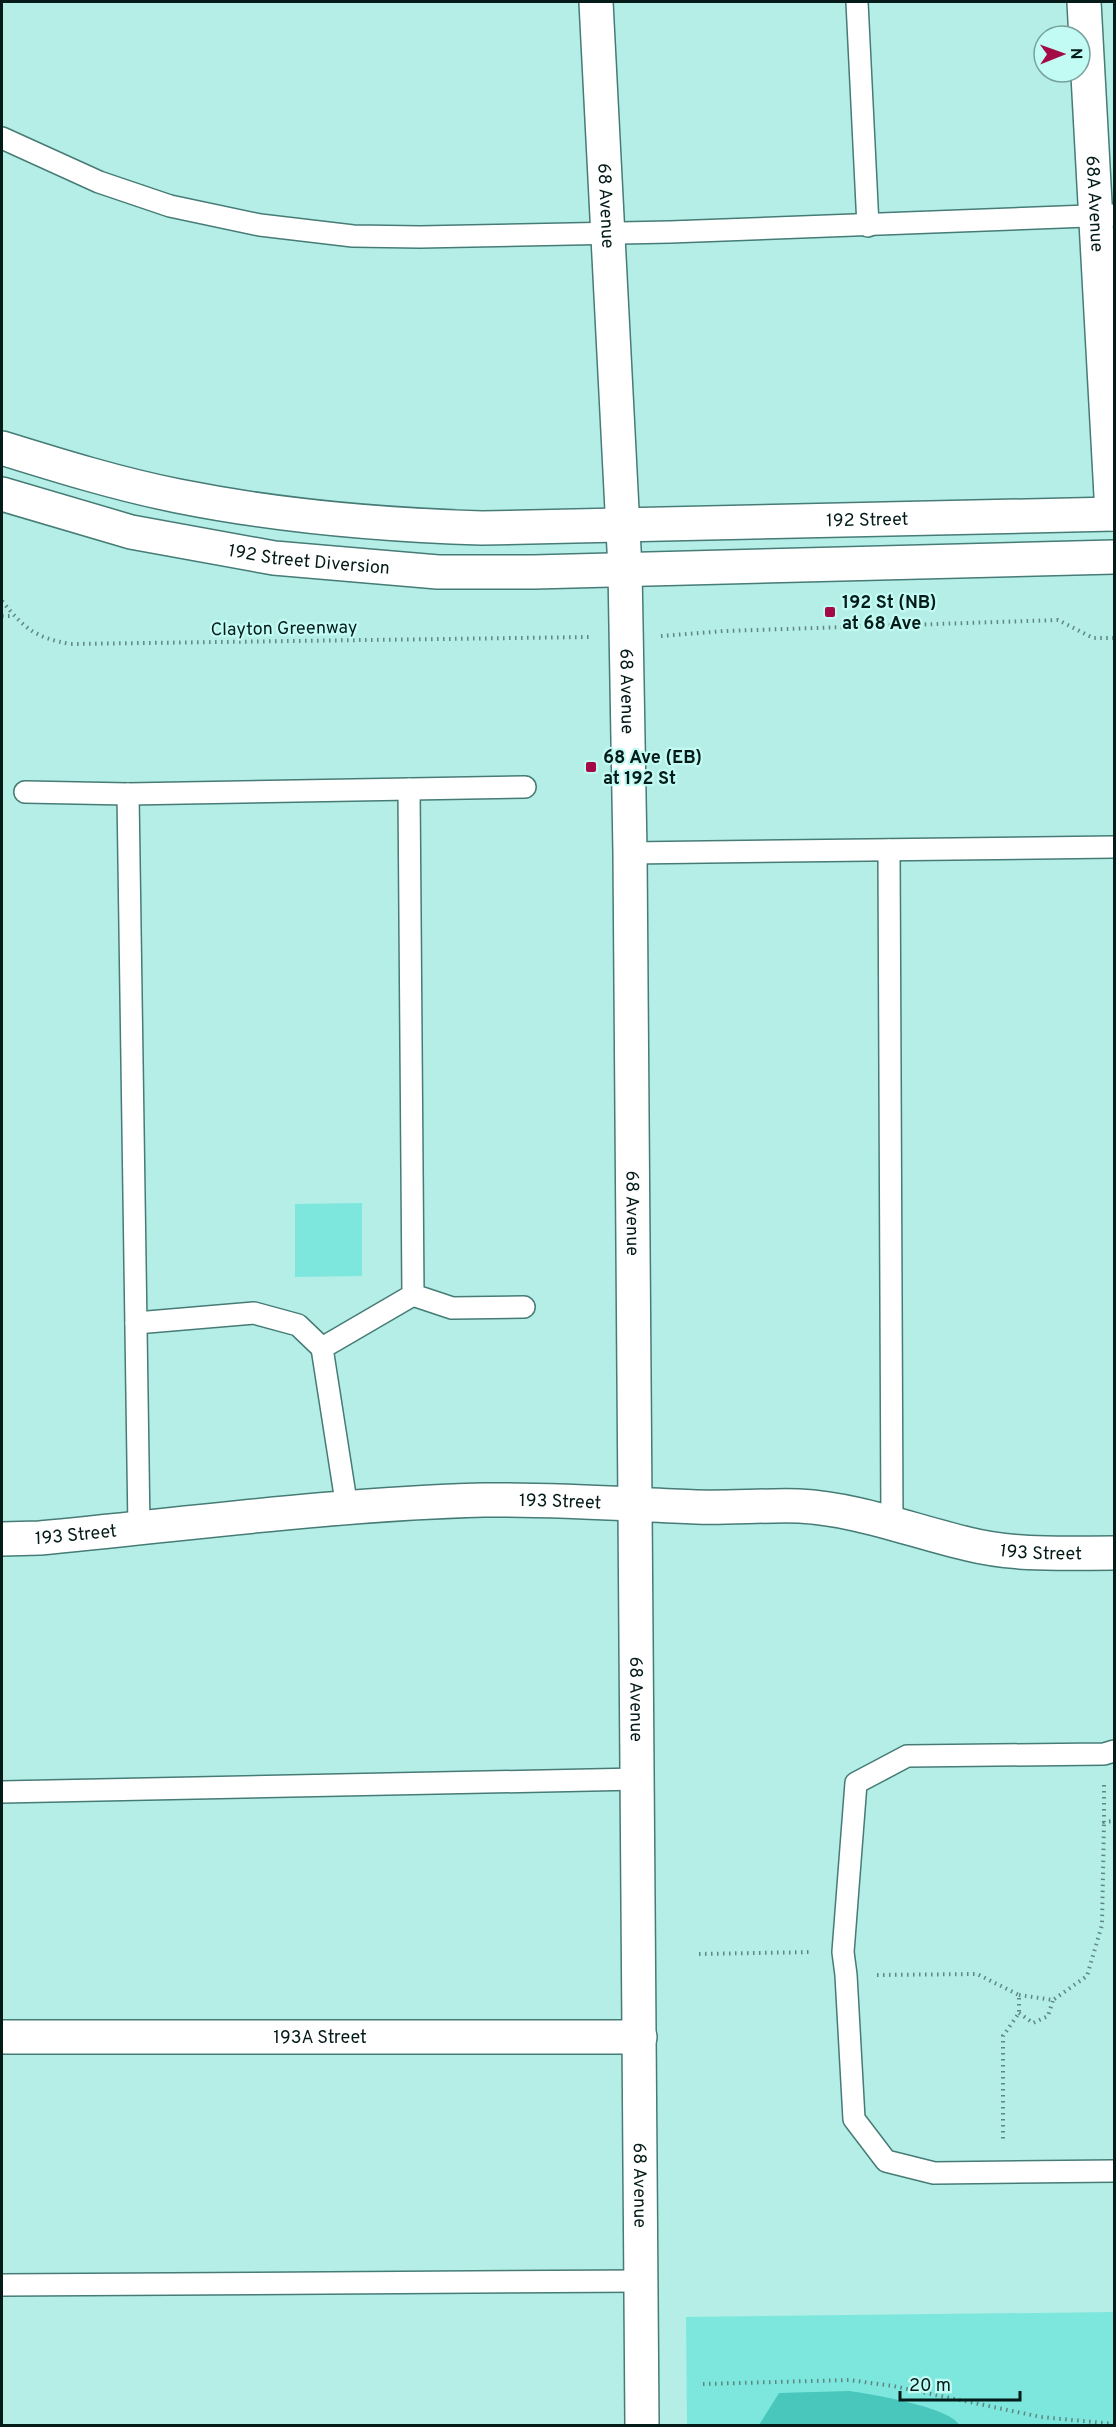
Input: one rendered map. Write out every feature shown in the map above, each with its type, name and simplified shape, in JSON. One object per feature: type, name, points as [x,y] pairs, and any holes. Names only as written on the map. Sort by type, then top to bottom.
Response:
[{"type":"street","name":"68 Avenue","points":[[596,2],[625,569],[636,1503],[642,2426]]},
{"type":"street","name":"68A Avenue","points":[[1084,2],[1105,215],[1113,514]]},
{"type":"street","points":[[2,448],[87,474],[177,496],[343,520],[482,528],[622,525]]},
{"type":"street","name":"192 Street Diversion","points":[[2,494],[131,532],[274,558],[438,572],[625,569]]},
{"type":"street","name":"192 Street","points":[[622,525],[1113,514]]},
{"type":"street","points":[[625,569],[1114,557]]},
{"type":"street","name":"193 Street","points":[[2,1539],[139,1529],[347,1508],[482,1500],[569,1500],[699,1507],[800,1506],[892,1522],[970,1545],[1028,1554],[1114,1553]]},
{"type":"street","name":"193A Street","points":[[2,2037],[639,2037]]},
{"type":"lane","points":[[857,2],[868,226]]},
{"type":"lane","points":[[2,138],[31,153],[109,185],[170,206],[260,225],[353,236],[420,237],[868,226],[1105,215]]},
{"type":"lane","points":[[25,792],[128,794],[525,787]]},
{"type":"lane","points":[[409,789],[413,1295]]},
{"type":"lane","points":[[128,794],[139,1529]]},
{"type":"lane","points":[[630,853],[1114,847]]},
{"type":"lane","points":[[889,850],[892,1522]]},
{"type":"lane","points":[[322,1348],[413,1295],[452,1308],[524,1307]]},
{"type":"lane","points":[[136,1323],[254,1313],[298,1325],[322,1348],[347,1508]]},
{"type":"lane","points":[[1109,1753],[907,1756],[856,1783],[843,1952],[854,2119],[886,2161],[934,2173],[1114,2171]]},
{"type":"lane","points":[[2,1792],[638,1779]]},
{"type":"lane","points":[[2,2285],[641,2281]]},
{"type":"path","name":"Clayton Greenway","points":[[2,601],[30,632],[71,644],[582,638]]},
{"type":"path","points":[[2,616],[15,616]]},
{"type":"path","points":[[677,635],[725,631],[1058,620],[1094,638],[1114,638]]},
{"type":"path","points":[[1019,2013],[1033,2023],[1048,2016],[1053,2000],[1087,1976],[1102,1925],[1104,1822],[1109,1753]]},
{"type":"path","points":[[1104,1822],[1114,1821]]},
{"type":"path","points":[[699,1954],[843,1952]]},
{"type":"path","points":[[846,1976],[977,1974],[1020,1995],[1053,2000]]},
{"type":"path","points":[[1003,2172],[1003,2036],[1019,2013],[1020,1995]]},
{"type":"path","points":[[703,2384],[849,2380],[893,2386],[1041,2417],[1114,2424]]},
{"type":"shaded area","points":[[362,1203],[362,1276],[295,1277],[295,1204]]},
{"type":"shaded area","points":[[1114,2312],[1114,2425],[687,2425],[686,2317]]},
{"type":"shaded area","points":[[849,2391],[926,2407],[953,2418],[959,2425],[759,2425],[779,2393]]},
{"type":"place","name":"192 St (NB) at 68 Ave","points":[[830,612]]},
{"type":"place","name":"68 Ave (EB) at 192 St","points":[[591,767]]}]
